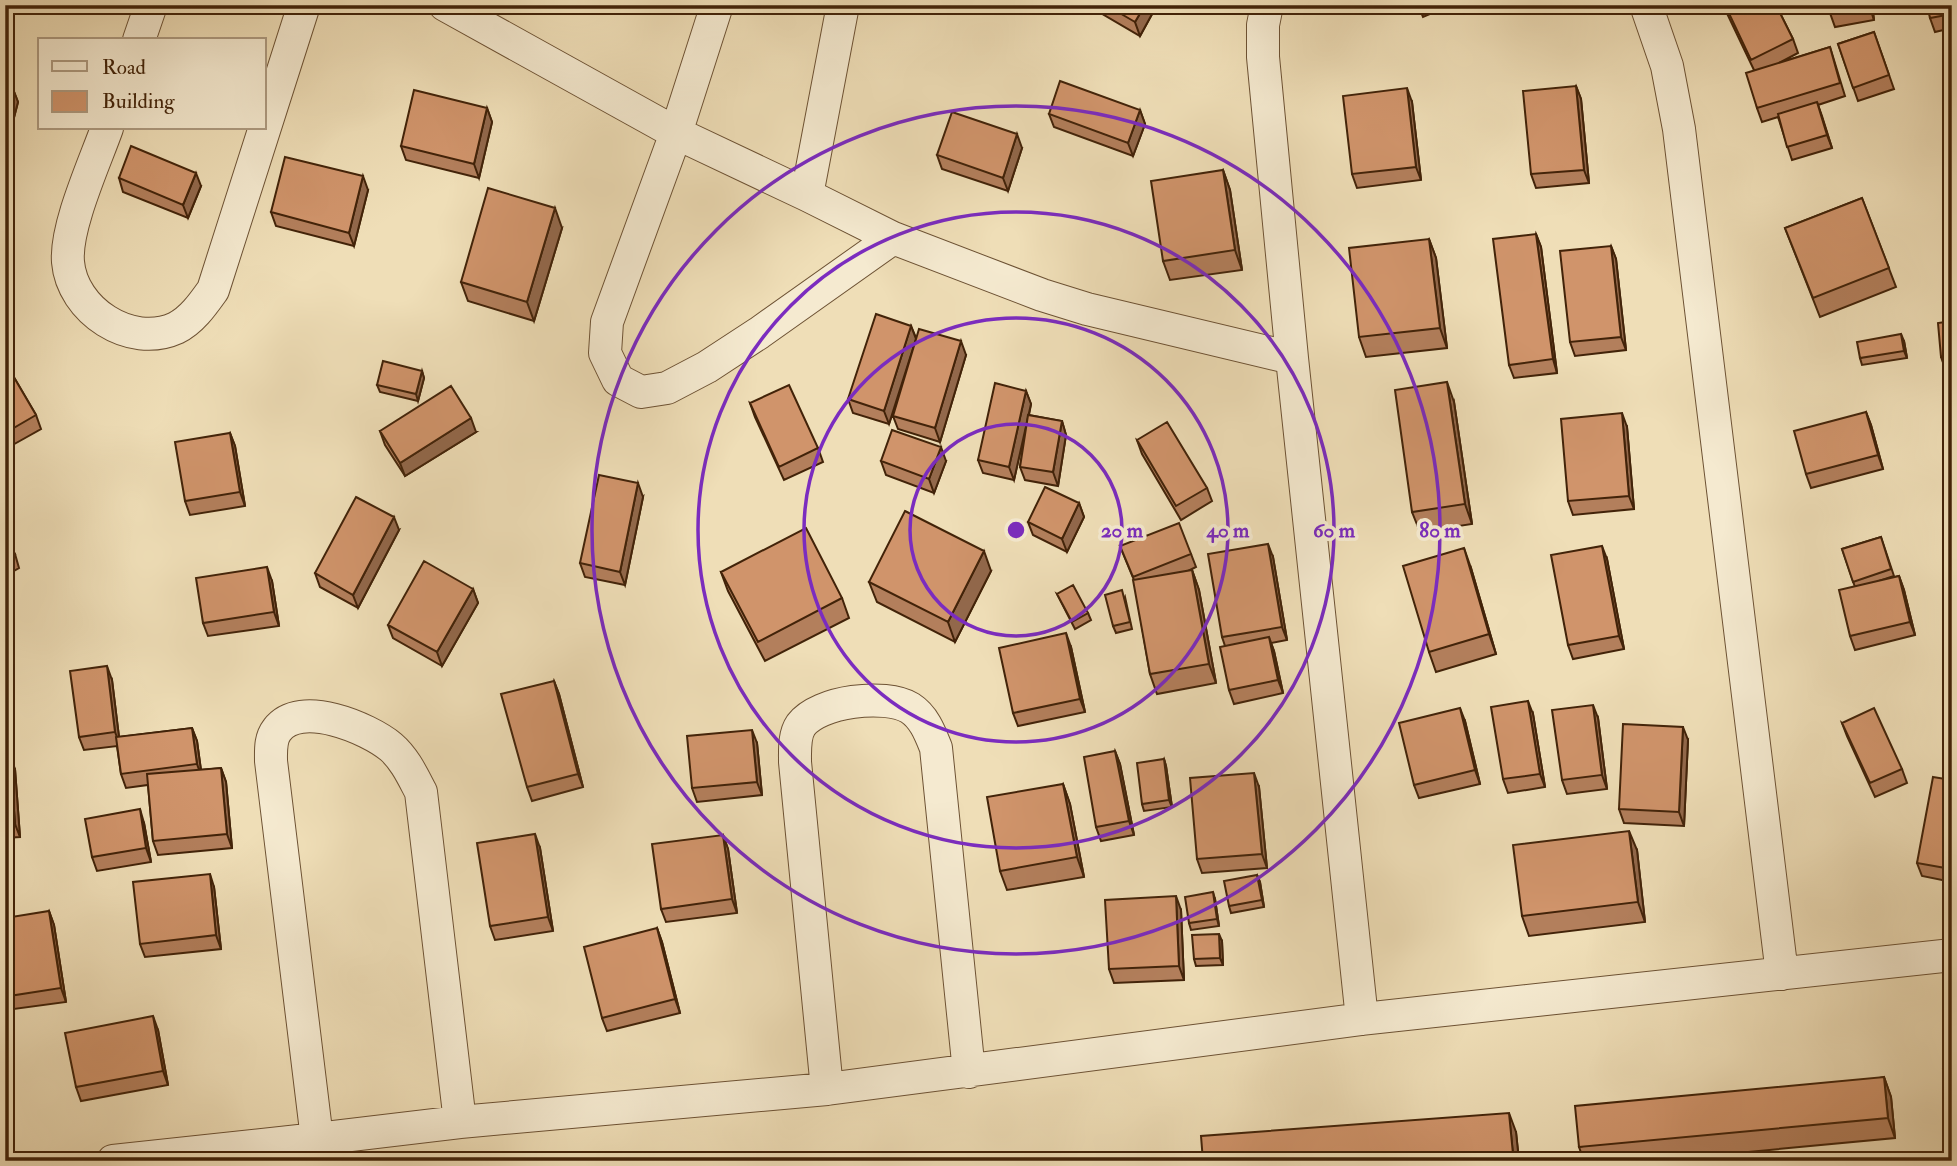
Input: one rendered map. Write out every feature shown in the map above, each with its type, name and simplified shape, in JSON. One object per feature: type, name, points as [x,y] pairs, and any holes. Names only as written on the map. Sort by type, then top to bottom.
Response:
[{"type":"street","points":[[140,38],[151,5]]},
{"type":"street","points":[[266,124],[304,5]]},
{"type":"street","points":[[445,5],[676,133],[893,238],[1042,295],[1087,309],[1292,358]]},
{"type":"street","points":[[717,5],[676,133],[607,322],[605,353],[618,380],[641,391],[667,388],[707,367],[759,333],[893,238]]},
{"type":"street","points":[[807,195],[843,5]]},
{"type":"street","points":[[1267,5],[1263,25],[1263,57],[1292,358],[1363,1019]]},
{"type":"street","points":[[1646,5],[1667,66],[1679,129],[1782,974]]},
{"type":"street","points":[[106,130],[72,226],[68,262],[76,289],[93,312],[118,328],[145,335],[175,328],[200,310],[213,290],[264,130]]},
{"type":"street","points":[[827,1089],[795,739],[801,725],[815,714],[839,705],[864,701],[889,700],[910,708],[927,725],[936,748],[970,1072]]},
{"type":"street","points":[[317,1139],[271,761],[271,743],[277,730],[287,721],[303,717],[334,718],[393,748],[410,769],[421,792],[460,1122]]},
{"type":"street","points":[[113,1161],[460,1122],[827,1089],[1363,1019],[1952,956]]},
{"type":"building","points":[[1106,5],[1145,5],[1135,22]]},
{"type":"building","points":[[1725,5],[1776,5],[1793,39],[1751,60]]},
{"type":"building","points":[[1829,5],[1869,5],[1869,7],[1830,13]]},
{"type":"building","points":[[1927,5],[1952,5],[1952,14],[1930,18]]},
{"type":"building","points":[[1874,32],[1889,75],[1853,88],[1838,44]]},
{"type":"building","points":[[1830,47],[1840,83],[1757,108],[1746,73]]},
{"type":"building","points":[[1060,81],[1140,110],[1128,143],[1049,114]]},
{"type":"building","points":[[5,86],[13,89],[6,115],[5,115]]},
{"type":"building","points":[[1576,86],[1584,170],[1531,174],[1523,91]]},
{"type":"building","points":[[1407,88],[1416,167],[1352,174],[1343,96]]},
{"type":"building","points":[[414,90],[487,108],[474,164],[401,146]]},
{"type":"building","points":[[1817,102],[1827,135],[1787,147],[1778,114]]},
{"type":"building","points":[[952,112],[1017,134],[1003,178],[937,155]]},
{"type":"building","points":[[131,146],[196,173],[183,205],[119,178]]},
{"type":"building","points":[[285,157],[363,176],[349,233],[271,212]]},
{"type":"building","points":[[1223,170],[1235,250],[1163,261],[1151,181]]},
{"type":"building","points":[[488,188],[555,208],[527,302],[461,282]]},
{"type":"building","points":[[1862,198],[1889,268],[1813,298],[1785,228]]},
{"type":"building","points":[[1536,234],[1553,359],[1509,365],[1493,239]]},
{"type":"building","points":[[1429,239],[1440,328],[1359,337],[1349,248]]},
{"type":"building","points":[[1611,246],[1621,337],[1570,342],[1560,251]]},
{"type":"building","points":[[876,314],[911,326],[884,411],[848,399]]},
{"type":"building","points":[[1952,321],[1952,356],[1941,357],[1938,323]]},
{"type":"building","points":[[919,329],[961,341],[935,428],[893,416]]},
{"type":"building","points":[[1901,334],[1904,351],[1860,358],[1857,342]]},
{"type":"building","points":[[383,361],[422,371],[416,394],[377,385]]},
{"type":"building","points":[[5,362],[36,415],[5,433]]},
{"type":"building","points":[[1447,382],[1465,504],[1412,512],[1395,390]]},
{"type":"building","points":[[995,383],[1026,391],[1009,467],[978,460]]},
{"type":"building","points":[[789,385],[818,448],[779,467],[750,403]]},
{"type":"building","points":[[451,386],[471,418],[400,463],[380,431]]},
{"type":"building","points":[[1866,412],[1878,455],[1806,474],[1794,431]]},
{"type":"building","points":[[1622,413],[1629,496],[1568,501],[1561,419]]},
{"type":"building","points":[[1028,415],[1062,421],[1053,472],[1020,467]]},
{"type":"building","points":[[1167,422],[1207,488],[1176,506],[1137,440]]},
{"type":"building","points":[[892,430],[941,447],[929,479],[881,461]]},
{"type":"building","points":[[230,433],[240,492],[185,501],[175,442]]},
{"type":"building","points":[[599,475],[638,483],[620,572],[580,563]]},
{"type":"building","points":[[1045,487],[1079,503],[1062,539],[1028,522]]},
{"type":"building","points":[[356,497],[394,517],[353,595],[315,573]]},
{"type":"building","points":[[905,511],[984,551],[948,622],[869,582]]},
{"type":"building","points":[[1179,523],[1191,554],[1133,577],[1120,546]]},
{"type":"building","points":[[806,528],[842,598],[758,642],[721,572]]},
{"type":"building","points":[[1881,537],[1891,569],[1853,582],[1842,549]]},
{"type":"building","points":[[5,538],[15,554],[5,559]]},
{"type":"building","points":[[1268,544],[1282,627],[1222,637],[1208,554]]},
{"type":"building","points":[[1602,546],[1619,636],[1568,645],[1551,555]]},
{"type":"building","points":[[1464,548],[1489,634],[1429,652],[1403,566]]},
{"type":"building","points":[[424,561],[473,589],[437,652],[388,625]]},
{"type":"building","points":[[267,567],[274,612],[203,623],[196,578]]},
{"type":"building","points":[[1192,570],[1209,664],[1150,674],[1133,580]]},
{"type":"building","points":[[1899,576],[1910,622],[1850,636],[1839,590]]},
{"type":"building","points":[[1073,585],[1088,613],[1072,622],[1057,594]]},
{"type":"building","points":[[1122,590],[1130,622],[1113,626],[1105,595]]},
{"type":"building","points":[[1066,633],[1080,699],[1013,713],[999,648]]},
{"type":"building","points":[[1269,637],[1278,680],[1229,690],[1220,647]]},
{"type":"building","points":[[107,666],[115,732],[79,737],[70,671]]},
{"type":"building","points":[[554,681],[578,774],[527,787],[501,694]]},
{"type":"building","points":[[1528,701],[1540,774],[1503,779],[1491,707]]},
{"type":"building","points":[[1593,705],[1602,775],[1562,780],[1552,710]]},
{"type":"building","points":[[1460,708],[1475,770],[1414,785],[1399,723]]},
{"type":"building","points":[[1874,708],[1902,769],[1870,783],[1842,723]]},
{"type":"building","points":[[1623,724],[1683,727],[1679,812],[1619,809]]},
{"type":"building","points":[[192,728],[197,764],[121,774],[116,737]]},
{"type":"building","points":[[752,730],[757,782],[692,788],[687,736]]},
{"type":"building","points":[[1115,751],[1129,821],[1096,827],[1084,757]]},
{"type":"building","points":[[5,756],[10,756],[15,824],[5,824]]},
{"type":"building","points":[[1164,759],[1169,800],[1142,804],[1137,763]]},
{"type":"building","points":[[221,768],[227,834],[153,841],[147,774]]},
{"type":"building","points":[[1254,773],[1262,854],[1197,859],[1190,778]]},
{"type":"building","points":[[1933,777],[1952,780],[1951,869],[1917,863]]},
{"type":"building","points":[[1063,784],[1077,857],[1000,871],[987,797]]},
{"type":"building","points":[[140,809],[146,848],[92,857],[85,819]]},
{"type":"building","points":[[1629,831],[1638,902],[1522,916],[1513,845]]},
{"type":"building","points":[[535,834],[548,917],[490,926],[477,843]]},
{"type":"building","points":[[723,835],[732,899],[661,909],[652,844]]},
{"type":"building","points":[[210,874],[216,935],[140,944],[133,882]]},
{"type":"building","points":[[1257,875],[1262,900],[1229,906],[1224,881]]},
{"type":"building","points":[[1213,892],[1217,919],[1189,923],[1185,897]]},
{"type":"building","points":[[1176,896],[1179,966],[1109,969],[1105,900]]},
{"type":"building","points":[[49,911],[61,988],[9,996],[5,968],[5,918]]},
{"type":"building","points":[[657,928],[675,999],[602,1018],[584,947]]},
{"type":"building","points":[[1219,934],[1220,958],[1194,959],[1192,935]]},
{"type":"building","points":[[153,1016],[163,1071],[76,1087],[65,1033]]},
{"type":"building","points":[[1952,1068],[1952,1112],[1948,1112],[1943,1069]]},
{"type":"building","points":[[1884,1077],[1888,1118],[1579,1147],[1575,1106]]},
{"type":"building","points":[[1509,1113],[1513,1154],[1431,1161],[1203,1161],[1201,1136]]}]
